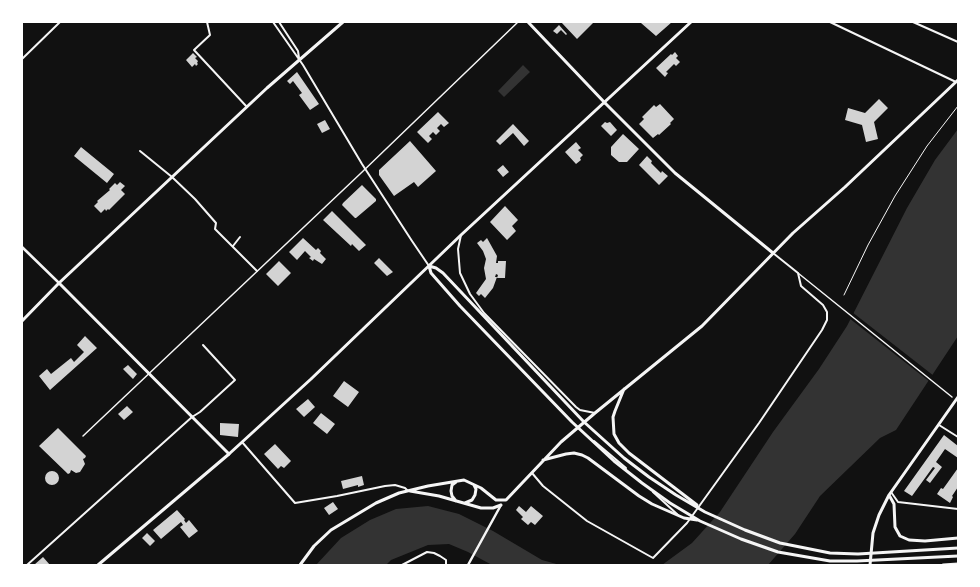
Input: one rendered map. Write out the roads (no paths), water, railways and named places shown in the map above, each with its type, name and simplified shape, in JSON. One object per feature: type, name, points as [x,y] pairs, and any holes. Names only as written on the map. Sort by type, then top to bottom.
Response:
[{"type":"main road","points":[[22,321],[59,284],[247,107],[343,22]]},
{"type":"main road","points":[[528,22],[675,173],[773,253]]},
{"type":"main road","points":[[98,565],[229,454],[318,373],[461,235],[691,22]]},
{"type":"main road","points":[[409,491],[434,495],[488,509],[501,505],[543,460],[578,427],[702,326],[732,297],[773,253],[957,81]]},
{"type":"main road","points":[[429,266],[436,268],[443,273],[584,422],[624,458],[649,477],[705,512],[745,530],[780,543],[830,553],[858,554],[958,548]]},
{"type":"main road","points":[[429,266],[432,273],[464,310],[572,422],[614,461],[642,483],[670,503],[700,521],[741,539],[778,552],[830,561],[958,556]]},
{"type":"main road","points":[[59,284],[229,454]]},
{"type":"main road","points":[[624,389],[614,411],[614,434],[619,443],[629,453],[705,512]]},
{"type":"main road","points":[[870,565],[873,533],[879,515],[890,494],[958,397]]},
{"type":"main road","points":[[543,460],[574,453],[588,458],[652,504],[684,518],[700,521]]},
{"type":"main road","points":[[301,565],[319,542],[331,530],[376,502],[390,497],[428,486],[464,480],[482,488],[496,500],[506,500]]},
{"type":"main road","points":[[457,481],[452,485],[451,493],[455,500],[461,503],[470,502],[475,495],[476,489],[470,482]]},
{"type":"main road","points":[[890,494],[894,504],[895,527],[900,536],[909,540],[925,541],[958,538]]},
{"type":"main road","points":[[943,565],[958,564]]},
{"type":"street","points":[[22,59],[60,22]]},
{"type":"street","points":[[207,22],[210,34],[194,50],[247,107]]},
{"type":"street","points":[[273,22],[299,60],[365,169],[429,266]]},
{"type":"street","points":[[279,22],[298,51],[299,60]]},
{"type":"street","points":[[83,436],[518,22]]},
{"type":"street","points":[[830,22],[957,81]]},
{"type":"street","points":[[914,22],[958,42]]},
{"type":"street","points":[[140,151],[172,177],[195,199],[216,223],[214,229],[258,271]]},
{"type":"street","points":[[461,235],[458,249],[460,273],[470,294],[484,313],[576,407],[580,410],[595,413]]},
{"type":"street","points":[[233,246],[240,237]]},
{"type":"street","points":[[22,247],[59,284]]},
{"type":"street","points":[[773,253],[952,397]]},
{"type":"street","points":[[532,472],[543,486],[587,521],[653,558],[687,523],[763,417],[822,330],[827,320],[827,312],[823,305],[801,286],[798,273]]},
{"type":"street","points":[[27,565],[192,416],[200,412],[235,380],[203,345]]},
{"type":"street","points":[[939,424],[958,437]]},
{"type":"street","points":[[578,427],[687,523]]},
{"type":"street","points":[[242,442],[295,503],[385,486],[395,485],[409,491]]},
{"type":"street","points":[[890,494],[898,502],[958,509]]},
{"type":"street","points":[[468,565],[501,505]]},
{"type":"street","points":[[402,565],[427,552],[434,553],[446,560],[446,565]]}]
